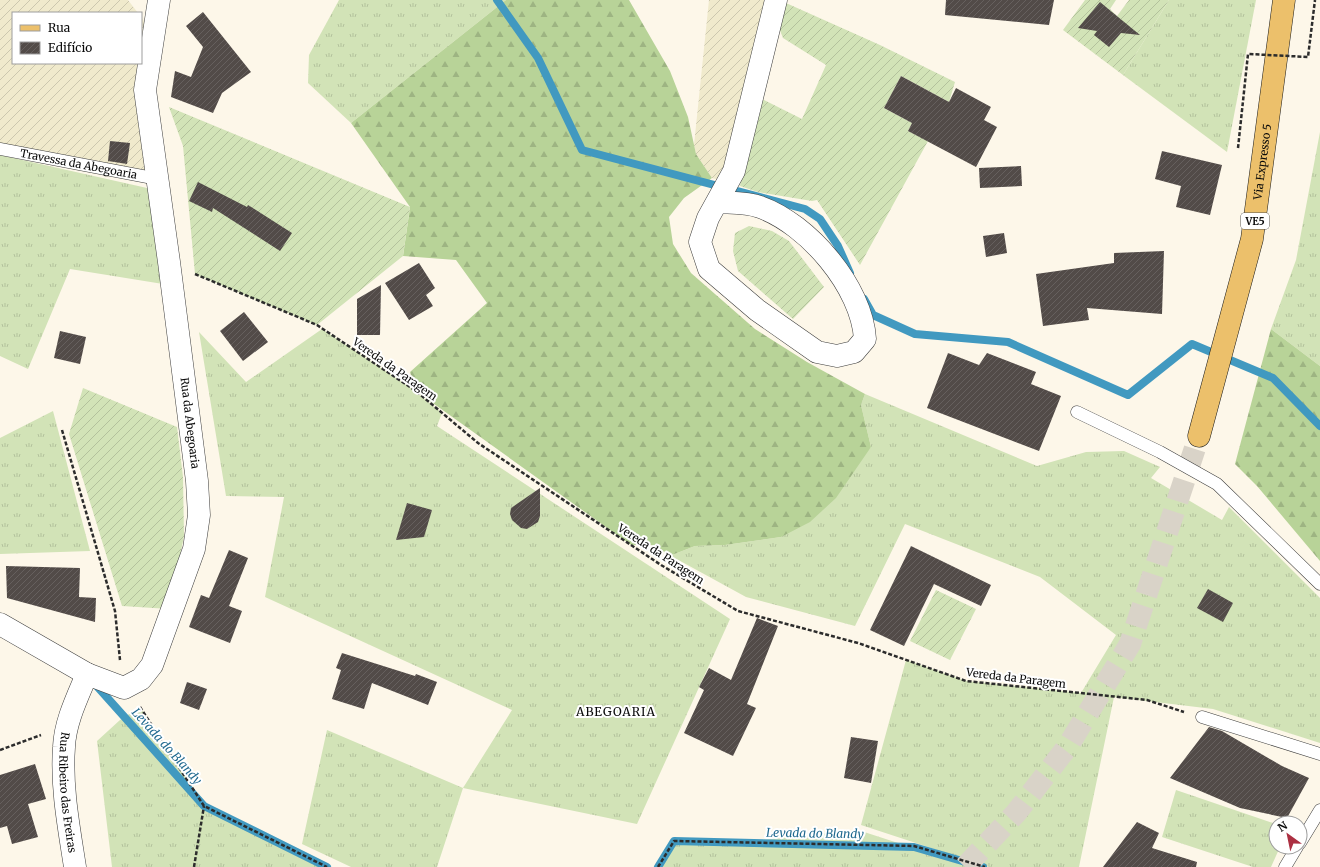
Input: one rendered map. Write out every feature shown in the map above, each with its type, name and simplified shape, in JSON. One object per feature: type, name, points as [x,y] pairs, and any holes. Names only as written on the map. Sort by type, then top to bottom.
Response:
[{"type":"main road","name":"Via Expresso 5","points":[[1199,436],[1252,239],[1284,0]]},
{"type":"street","name":"Rua da Abegoaria","points":[[124,688],[141,679],[152,665],[194,549],[199,515],[198,481],[170,262],[145,90],[159,0]]},
{"type":"street","points":[[717,202],[759,206],[780,216],[802,230],[828,258],[857,306],[864,325],[865,339],[854,352],[837,356],[818,352],[757,310],[709,269],[700,242],[708,218],[734,171],[776,0]]},
{"type":"street","points":[[0,624],[87,674],[124,688]]},
{"type":"street","name":"Rua Ribeiro das Freiras","points":[[75,867],[64,778],[64,747],[68,725],[75,702],[87,674]]},
{"type":"lane","name":"Travessa da Abegoaria","points":[[0,149],[158,179]]},
{"type":"lane","points":[[1077,412],[1160,452],[1217,484],[1320,584]]},
{"type":"lane","points":[[1202,717],[1320,754]]},
{"type":"lane","points":[[1308,830],[1320,810]]},
{"type":"lane","points":[[1285,867],[1292,855]]},
{"type":"path","points":[[1238,148],[1248,54],[1308,57],[1315,0]]},
{"type":"path","name":"Vereda da Paragem","points":[[170,262],[317,325],[416,391],[478,443],[661,565],[738,611],[858,642],[966,681],[1147,700],[1202,717]]},
{"type":"path","points":[[62,430],[115,611],[117,644],[124,688],[140,707],[204,806],[327,867]]},
{"type":"path","points":[[0,750],[68,725]]},
{"type":"path","points":[[194,867],[204,806]]},
{"type":"path","points":[[658,867],[674,841],[914,846],[985,867]]},
{"type":"shaded area","points":[[0,0],[128,0],[137,12],[12,12],[12,64],[142,64],[142,18],[155,36],[158,179],[0,149]]},
{"type":"shaded area","points":[[709,0],[772,0],[740,186],[712,178],[696,154],[694,145]]},
{"type":"green space","points":[[339,0],[506,0],[351,123],[308,83],[309,55]]},
{"type":"green space","points":[[506,0],[629,0],[670,71],[688,117],[696,154],[712,178],[684,198],[669,217],[673,244],[691,273],[755,329],[807,362],[865,394],[861,405],[871,447],[836,498],[810,522],[781,537],[725,545],[695,546],[672,555],[651,545],[631,545],[416,391],[410,372],[487,303],[456,260],[403,256],[410,207],[351,123]]},
{"type":"green space","points":[[1085,0],[1116,0],[1110,9],[1117,16],[1129,0],[1169,0],[1123,75],[1063,30]]},
{"type":"green space","points":[[1169,0],[1256,0],[1227,152],[1123,75]]},
{"type":"green space","points":[[786,3],[880,45],[955,82],[949,102],[901,76],[884,108],[912,123],[908,131],[928,141],[860,265],[817,200],[812,201],[758,192],[740,186],[756,96],[802,119],[826,65],[783,38],[779,28]]},
{"type":"green space","points":[[169,107],[410,207],[403,256],[317,325],[195,274],[183,146]]},
{"type":"green space","points":[[1320,132],[1320,366],[1271,329],[1296,260]]},
{"type":"green space","points":[[0,155],[156,190],[163,284],[70,269],[28,369],[0,356]]},
{"type":"green space","points":[[749,226],[772,231],[789,241],[824,287],[793,319],[738,271],[733,251],[735,233]]},
{"type":"green space","points":[[322,329],[408,386],[442,413],[437,426],[730,619],[637,824],[463,788],[512,710],[265,597],[284,497],[226,496],[199,332],[246,382]]},
{"type":"green space","points":[[1271,329],[1320,366],[1320,561],[1257,486],[1235,464]]},
{"type":"green space","points":[[83,388],[177,427],[183,477],[184,536],[169,609],[122,606],[69,434]]},
{"type":"green space","points":[[865,394],[1037,466],[1086,452],[1124,451],[1160,467],[1151,478],[1222,520],[1229,507],[1320,598],[1320,743],[1213,709],[1114,697],[1079,867],[989,867],[861,825],[906,660],[966,681],[1081,693],[1116,635],[1040,577],[905,524],[855,626],[746,597],[651,545],[672,555],[695,546],[725,545],[781,537],[871,447],[861,405]]},
{"type":"green space","points":[[53,411],[90,551],[0,554],[0,438]]},
{"type":"green space","points":[[936,590],[976,609],[950,660],[910,641]]},
{"type":"green space","points":[[140,707],[204,806],[327,867],[112,867],[97,741],[120,720]]},
{"type":"green space","points":[[327,730],[463,788],[437,867],[351,867],[302,844]]},
{"type":"green space","points":[[1176,790],[1268,821],[1268,855],[1276,855],[1271,867],[1253,867],[1162,837]]},
{"type":"green space","points":[[858,830],[972,867],[658,867],[674,841],[752,841]]},
{"type":"building","points":[[946,0],[1054,0],[1049,25],[945,15]]},
{"type":"building","points":[[1100,2],[1140,35],[1121,33],[1109,47],[1094,35],[1097,31],[1078,28]]},
{"type":"building","points":[[203,12],[251,72],[222,93],[213,113],[171,97],[175,71],[191,77],[203,47],[186,26]]},
{"type":"building","points":[[901,76],[949,102],[956,88],[991,107],[984,120],[997,127],[976,167],[908,131],[912,123],[884,108]]},
{"type":"building","points":[[110,141],[130,143],[127,164],[108,161]]},
{"type":"building","points":[[1162,151],[1222,165],[1210,215],[1176,207],[1181,186],[1155,179]]},
{"type":"building","points":[[1021,166],[1022,186],[980,188],[979,168]]},
{"type":"building","points":[[198,182],[247,207],[248,205],[292,233],[280,251],[213,208],[212,212],[189,201]]},
{"type":"building","points":[[1004,233],[1007,253],[986,257],[983,236]]},
{"type":"building","points":[[1164,251],[1162,314],[1087,308],[1089,320],[1043,326],[1036,274],[1114,263],[1114,253]]},
{"type":"building","points":[[419,263],[435,288],[426,295],[433,306],[409,320],[385,283]]},
{"type":"building","points":[[381,285],[380,335],[357,335],[357,299]]},
{"type":"building","points":[[244,312],[268,342],[243,361],[220,331]]},
{"type":"building","points":[[60,331],[86,337],[80,364],[54,358]]},
{"type":"building","points":[[948,353],[979,365],[987,353],[1036,372],[1031,384],[1061,396],[1039,451],[927,408]]},
{"type":"building","points":[[540,488],[540,516],[538,522],[527,529],[521,528],[512,520],[510,514],[511,508]]},
{"type":"building","points":[[407,503],[432,510],[424,537],[396,540]]},
{"type":"building","points":[[911,546],[991,585],[981,606],[934,584],[904,646],[870,630]]},
{"type":"building","points":[[229,550],[248,558],[229,606],[242,611],[230,643],[189,627],[201,595],[209,598]]},
{"type":"building","points":[[6,566],[80,568],[79,597],[96,598],[95,622],[7,598]]},
{"type":"building","points":[[1208,589],[1233,603],[1223,622],[1197,608]]},
{"type":"building","points":[[757,618],[778,626],[747,704],[756,708],[733,756],[684,733],[704,690],[699,687],[709,668],[731,680]]},
{"type":"building","points":[[342,653],[415,676],[416,674],[437,682],[428,705],[372,683],[364,709],[332,699],[341,670],[336,668]]},
{"type":"building","points":[[187,682],[207,689],[199,710],[180,703]]},
{"type":"building","points":[[1209,727],[1222,731],[1282,766],[1309,778],[1289,815],[1273,815],[1240,808],[1170,778]]},
{"type":"building","points":[[851,737],[878,741],[871,783],[844,778]]},
{"type":"building","points":[[35,764],[46,799],[28,804],[38,837],[12,844],[7,826],[0,828],[0,775]]},
{"type":"building","points":[[1137,822],[1159,833],[1152,848],[1197,862],[1196,867],[1103,867]]},
{"type":"waterway","points":[[497,0],[538,58],[582,150],[805,209],[820,219],[838,246],[850,273]]},
{"type":"waterway","points":[[864,299],[873,315],[915,334],[1008,342],[1128,395],[1192,344],[1273,378],[1320,426]]},
{"type":"waterway","name":"Levada do Blandy","points":[[95,684],[204,806],[327,867]]},
{"type":"waterway","name":"Levada do Blandy","points":[[658,867],[674,841],[914,847],[983,867]]},
{"type":"tunnel","points":[[965,867],[1016,813],[1068,746],[1130,644],[1199,436]]},
{"type":"district","name":"ABEGOARIA","points":[[616,711]]}]
